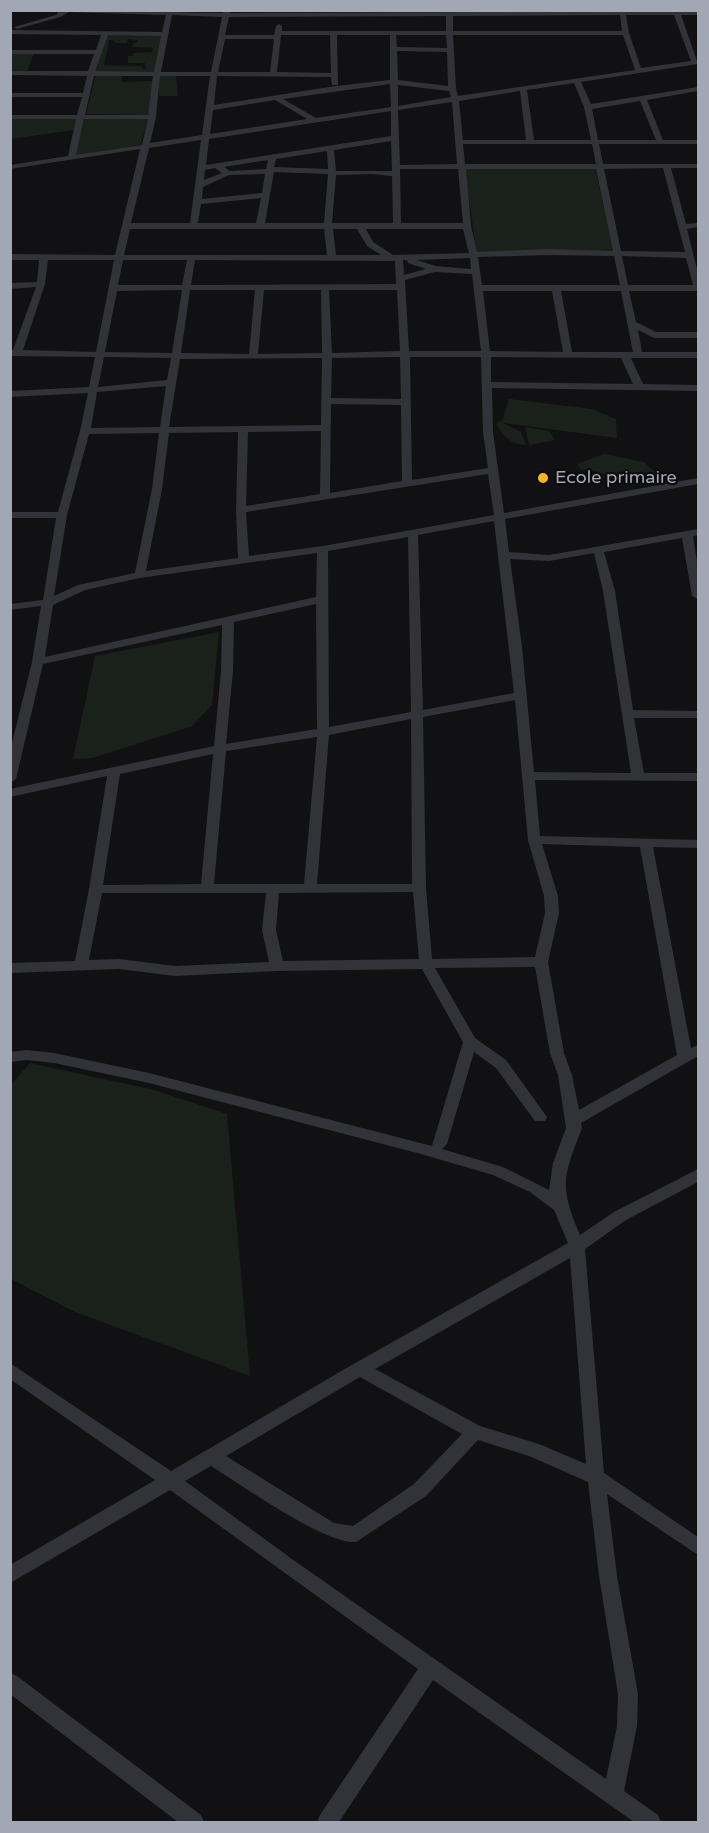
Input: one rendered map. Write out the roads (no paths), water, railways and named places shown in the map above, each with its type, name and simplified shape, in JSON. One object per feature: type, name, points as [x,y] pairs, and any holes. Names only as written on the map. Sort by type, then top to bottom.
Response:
[{"type":"street","points":[[10,30],[58,16],[64,11],[677,12],[699,14]]},
{"type":"street","points":[[10,779],[50,602],[62,515],[85,431],[119,257],[152,117],[157,74],[169,12]]},
{"type":"street","points":[[273,75],[280,12]]},
{"type":"street","points":[[449,12],[453,94],[486,354],[488,432],[516,647],[534,840],[551,896],[552,913],[541,962],[557,1053],[565,1075],[574,1128],[561,1163],[557,1190],[560,1206],[577,1246],[596,1478],[608,1576],[628,1694],[627,1726],[613,1796]]},
{"type":"street","points":[[622,12],[626,33],[639,72]]},
{"type":"street","points":[[10,167],[393,108],[453,94],[523,90],[697,62],[677,12]]},
{"type":"street","points":[[203,183],[202,168],[214,74],[227,13]]},
{"type":"street","points":[[10,30],[164,34]]},
{"type":"street","points":[[71,158],[92,73],[105,33]]},
{"type":"street","points":[[221,37],[333,33],[626,33]]},
{"type":"street","points":[[333,33],[333,75],[336,88]]},
{"type":"street","points":[[393,34],[397,226]]},
{"type":"street","points":[[393,49],[452,50]]},
{"type":"street","points":[[10,52],[98,52]]},
{"type":"street","points":[[10,73],[333,75]]},
{"type":"street","points":[[211,108],[336,88],[393,82],[453,94]]},
{"type":"street","points":[[576,82],[588,107],[638,355]]},
{"type":"street","points":[[588,107],[699,89]]},
{"type":"street","points":[[523,90],[530,142]]},
{"type":"street","points":[[10,95],[87,95]]},
{"type":"street","points":[[277,98],[314,120]]},
{"type":"street","points":[[643,98],[660,141]]},
{"type":"street","points":[[10,117],[152,117]]},
{"type":"street","points":[[202,168],[394,138]]},
{"type":"street","points":[[459,142],[699,142]]},
{"type":"street","points":[[330,148],[333,161],[328,226],[332,258]]},
{"type":"street","points":[[395,157],[462,167]]},
{"type":"street","points":[[260,226],[272,158]]},
{"type":"street","points":[[215,166],[228,173]]},
{"type":"street","points":[[194,226],[197,202],[203,183],[215,166]]},
{"type":"street","points":[[203,183],[228,173],[270,170],[372,172],[462,167],[699,166]]},
{"type":"street","points":[[477,288],[699,288],[666,167]]},
{"type":"street","points":[[197,202],[266,195]]},
{"type":"street","points":[[681,227],[699,225]]},
{"type":"street","points":[[126,226],[468,226]]},
{"type":"street","points":[[360,226],[369,244],[398,258],[435,269],[476,272]]},
{"type":"street","points":[[10,257],[398,258],[566,252],[689,255]]},
{"type":"street","points":[[44,257],[41,284],[14,353],[253,357],[405,354],[699,355]]},
{"type":"street","points":[[398,258],[405,354],[406,484]]},
{"type":"street","points":[[140,575],[157,489],[191,259]]},
{"type":"street","points":[[114,288],[361,287],[400,283],[435,269]]},
{"type":"street","points":[[10,286],[41,284]]},
{"type":"street","points":[[242,287],[259,302]]},
{"type":"street","points":[[253,357],[260,287]]},
{"type":"street","points":[[325,287],[327,357],[325,496]]},
{"type":"street","points":[[326,308],[338,294],[361,287]]},
{"type":"street","points":[[556,288],[568,355]]},
{"type":"street","points":[[633,324],[654,335],[699,335]]},
{"type":"street","points":[[654,335],[665,355]]},
{"type":"street","points":[[676,355],[699,339]]},
{"type":"street","points":[[625,355],[639,387]]},
{"type":"street","points":[[10,393],[93,390],[173,382]]},
{"type":"street","points":[[487,385],[699,388]]},
{"type":"street","points":[[326,401],[405,402]]},
{"type":"street","points":[[85,431],[326,428]]},
{"type":"street","points":[[243,430],[241,510],[244,561]]},
{"type":"street","points":[[241,510],[492,470]]},
{"type":"street","points":[[10,607],[50,602],[82,587],[140,575],[323,549],[699,481]]},
{"type":"street","points":[[10,515],[62,515]]},
{"type":"street","points":[[413,532],[418,888],[426,964],[470,1042],[501,1064],[540,1117]]},
{"type":"street","points":[[503,555],[549,558],[693,533],[699,596]]},
{"type":"street","points":[[310,887],[323,732],[324,661],[320,600],[323,549]]},
{"type":"street","points":[[598,550],[609,591],[638,777]]},
{"type":"street","points":[[38,662],[320,600]]},
{"type":"street","points":[[207,888],[227,670],[228,620]]},
{"type":"street","points":[[10,793],[218,749],[520,695]]},
{"type":"street","points":[[627,714],[699,714]]},
{"type":"street","points":[[81,964],[96,889],[114,770]]},
{"type":"street","points":[[528,776],[699,777]]},
{"type":"street","points":[[534,840],[699,844]]},
{"type":"street","points":[[573,1120],[692,1053],[646,844]]},
{"type":"street","points":[[273,887],[270,930],[277,966]]},
{"type":"street","points":[[96,889],[418,888]]},
{"type":"street","points":[[10,968],[119,964],[175,970],[541,962]]},
{"type":"street","points":[[439,1144],[470,1042]]},
{"type":"street","points":[[10,1057],[54,1058],[149,1078],[421,1148],[498,1171],[535,1188],[560,1206]]},
{"type":"street","points":[[10,1575],[361,1369],[577,1246],[620,1216],[699,1175]]},
{"type":"street","points":[[361,1369],[475,1432],[533,1449],[596,1478],[699,1547]]},
{"type":"street","points":[[10,1370],[171,1481],[651,1822]]},
{"type":"street","points":[[212,1457],[328,1529],[347,1535],[356,1534],[420,1490],[475,1432]]},
{"type":"street","points":[[327,1822],[431,1667]]},
{"type":"street","points":[[10,1682],[194,1822]]},
{"type":"place","name":"Ecole primaire","points":[[543,478]]}]
